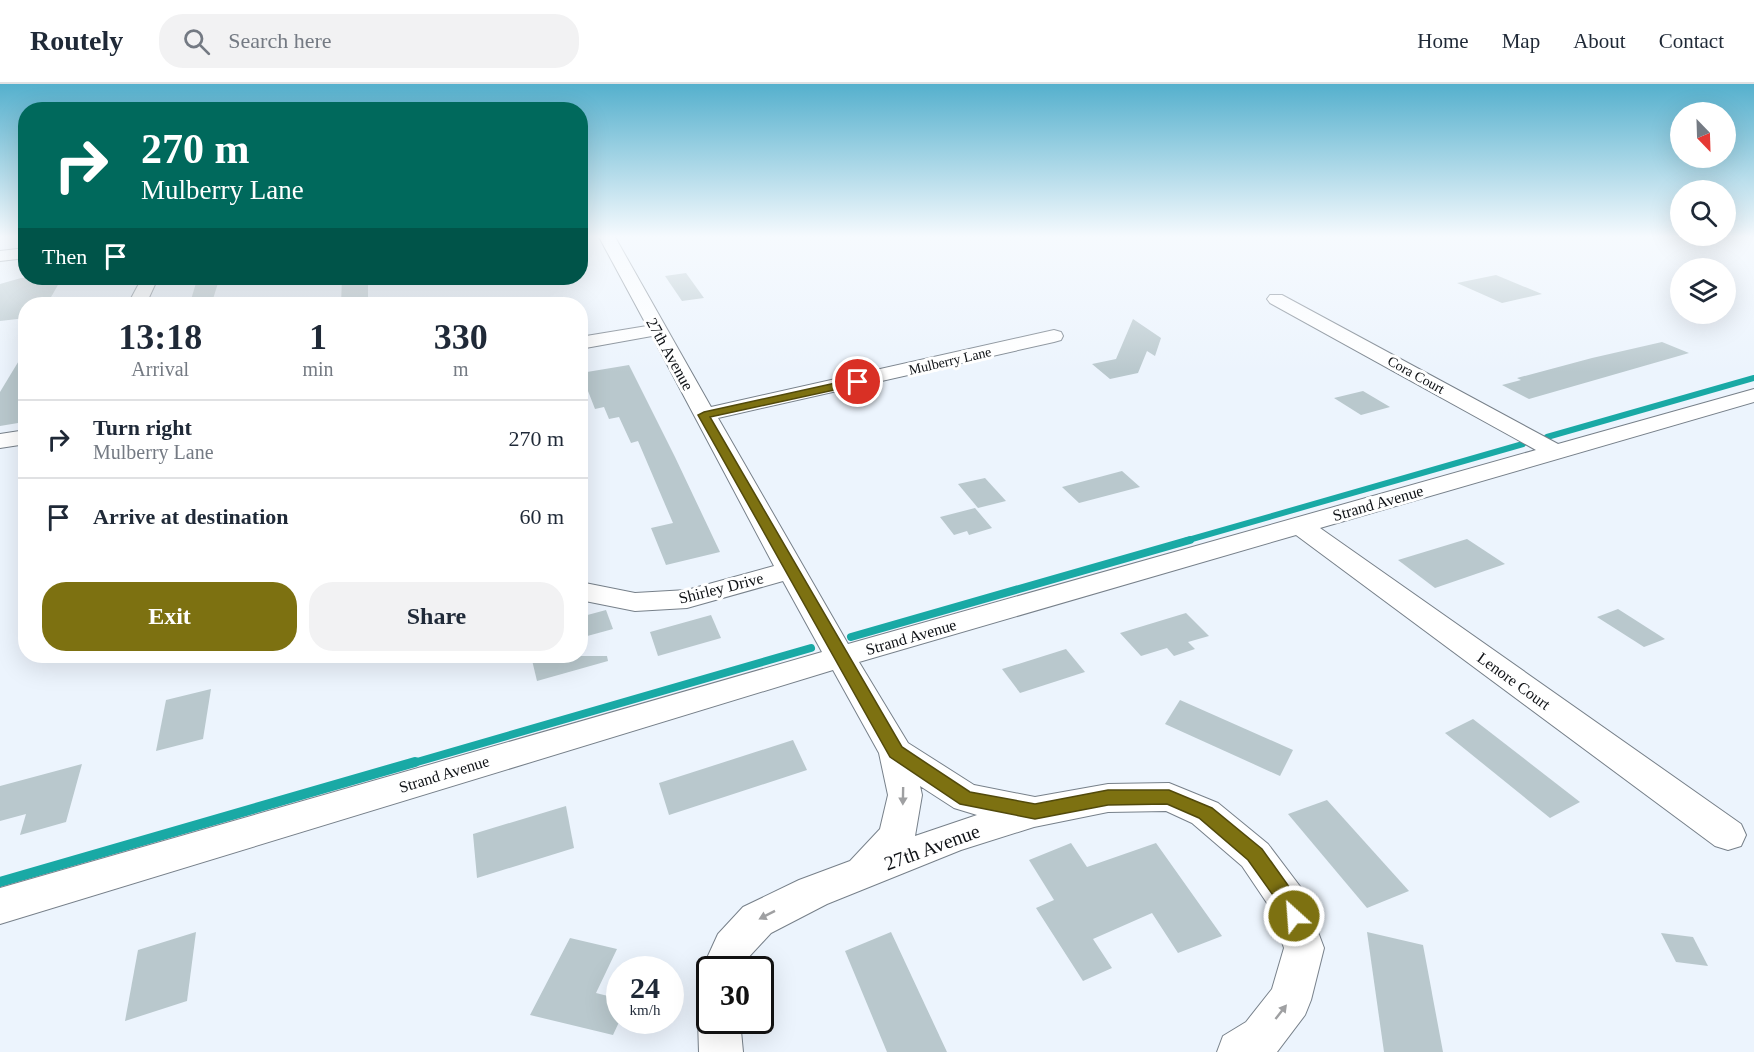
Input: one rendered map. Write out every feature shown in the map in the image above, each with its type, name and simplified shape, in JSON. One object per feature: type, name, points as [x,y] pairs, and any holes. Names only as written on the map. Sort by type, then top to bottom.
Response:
[{"type":"street","name":"27th Avenue","points":[[631,282],[790,570],[896,752],[905,795],[897,836],[863,873]]},
{"type":"street","name":"Cora Court","points":[[1276,299],[1556,452]]},
{"type":"street","points":[[588,342],[656,330]]},
{"type":"street","name":"Mulberry Lane","points":[[704,415],[1054,336]]},
{"type":"street","name":"Strand Avenue","points":[[0,906],[840,657],[1556,452],[1750,399]]},
{"type":"street","points":[[0,441],[18,438]]},
{"type":"street","name":"Lenore Court","points":[[1300,526],[1728,835]]},
{"type":"street","name":"Shirley Drive","points":[[588,593],[635,602],[687,598],[790,570]]},
{"type":"street","name":"27th Avenue","points":[[896,752],[966,798],[1035,812]]},
{"type":"street","name":"27th Avenue","points":[[728,956],[732,947],[757,920],[813,892],[952,837],[1035,812],[1108,798],[1169,797],[1205,813],[1255,855],[1288,901],[1304,948],[1290,999],[1261,1037],[1239,1052]]},
{"type":"street","points":[[720,1034],[721,1052]]},
{"type":"building","points":[[18,282],[18,285],[58,285],[51,297],[18,297],[18,319],[0,321],[0,284]]},
{"type":"building","points":[[669,282],[693,282],[704,298],[682,301]]},
{"type":"building","points":[[1513,282],[1542,294],[1502,303],[1457,283]]},
{"type":"building","points":[[195,285],[217,285],[214,297],[192,297]]},
{"type":"building","points":[[342,285],[368,285],[368,297],[341,297]]},
{"type":"building","points":[[1133,319],[1161,338],[1155,356],[1147,351],[1138,373],[1110,379],[1092,364],[1116,359]]},
{"type":"building","points":[[1662,342],[1689,353],[1529,399],[1502,385],[1521,380],[1517,378]]},
{"type":"building","points":[[18,362],[18,423],[0,426],[0,392]]},
{"type":"building","points":[[629,365],[720,552],[666,565],[651,528],[673,523],[638,441],[631,443],[619,417],[609,419],[604,407],[595,409],[588,391],[588,372]]},
{"type":"building","points":[[1363,391],[1390,407],[1361,415],[1334,398]]},
{"type":"building","points":[[1122,471],[1140,487],[1079,503],[1062,487]]},
{"type":"building","points":[[985,478],[1006,501],[978,508],[958,484]]},
{"type":"building","points":[[975,508],[992,528],[969,535],[967,531],[954,535],[940,517]]},
{"type":"building","points":[[1467,539],[1505,564],[1435,588],[1398,560]]},
{"type":"building","points":[[1618,609],[1665,639],[1644,647],[1597,617]]},
{"type":"building","points":[[606,610],[613,629],[588,636],[588,615]]},
{"type":"building","points":[[1186,613],[1209,636],[1188,642],[1195,649],[1174,656],[1167,648],[1141,656],[1120,633]]},
{"type":"building","points":[[711,615],[721,638],[658,656],[650,632]]},
{"type":"building","points":[[1066,649],[1085,672],[1020,693],[1002,669]]},
{"type":"building","points":[[588,656],[607,656],[608,661],[537,681],[533,663],[588,663]]},
{"type":"building","points":[[211,689],[203,739],[156,751],[166,700]]},
{"type":"building","points":[[1180,700],[1293,750],[1280,776],[1165,724]]},
{"type":"building","points":[[1473,719],[1580,802],[1550,818],[1445,733]]},
{"type":"building","points":[[793,740],[807,770],[669,815],[659,783]]},
{"type":"building","points":[[82,764],[66,822],[20,835],[26,814],[0,821],[0,786]]},
{"type":"building","points":[[1327,800],[1409,891],[1367,908],[1288,814]]},
{"type":"building","points":[[566,806],[574,848],[477,878],[473,834]]},
{"type":"building","points":[[1071,843],[1087,867],[1156,843],[1222,936],[1178,953],[1152,913],[1093,939],[1112,968],[1083,981],[1036,908],[1054,900],[1029,860]]},
{"type":"building","points":[[196,932],[187,1001],[125,1021],[138,950]]},
{"type":"building","points":[[891,932],[947,1052],[887,1052],[845,951]]},
{"type":"building","points":[[1367,932],[1423,945],[1443,1052],[1384,1052]]},
{"type":"building","points":[[1661,933],[1693,937],[1708,966],[1676,962]]},
{"type":"building","points":[[570,938],[617,949],[614,956],[606,956],[606,972],[596,993],[606,996],[606,1033],[530,1015]]},
{"type":"waterway","points":[[1547,437],[1754,378]]},
{"type":"waterway","points":[[1185,541],[1523,444]]},
{"type":"waterway","points":[[851,637],[1190,540]]},
{"type":"waterway","points":[[410,764],[811,648]]},
{"type":"waterway","points":[[0,882],[415,762]]},
{"type":"route","points":[[858,382],[704,415],[790,570],[896,752],[966,798],[1035,812],[1108,798],[1169,797],[1205,813],[1255,855],[1288,901],[1294,916]]}]
